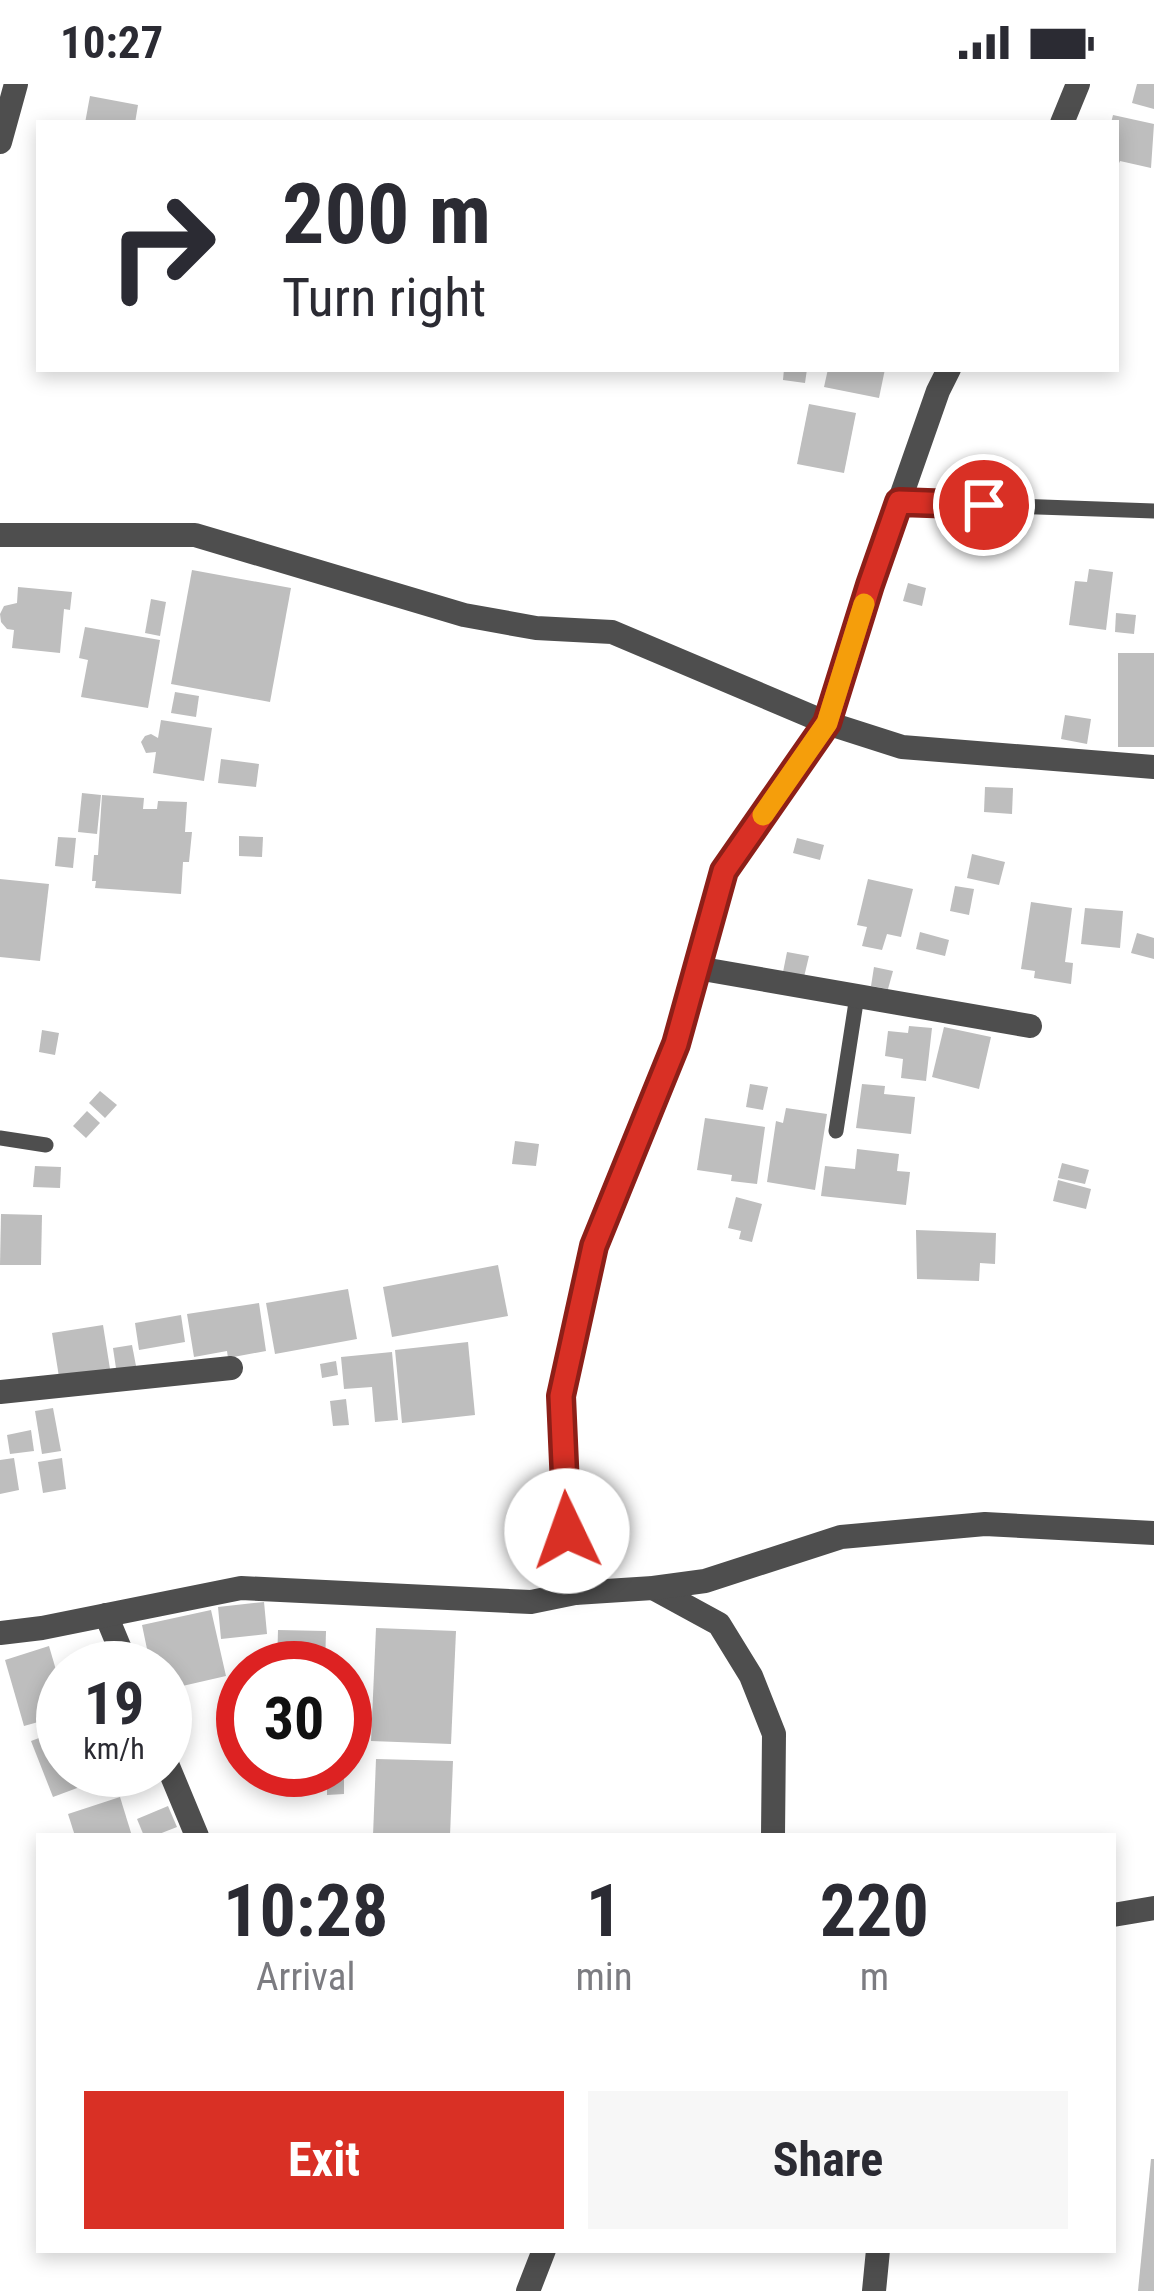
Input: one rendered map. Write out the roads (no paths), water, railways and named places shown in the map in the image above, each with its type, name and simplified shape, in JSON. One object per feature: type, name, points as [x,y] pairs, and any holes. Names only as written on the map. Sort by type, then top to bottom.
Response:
[{"type":"street","points":[[0,142],[16,84]]},
{"type":"street","points":[[1064,120],[1078,84]]},
{"type":"street","points":[[575,1593],[569,1576],[561,1396],[594,1246],[676,1044],[724,871],[827,723],[870,585],[948,372]]},
{"type":"street","points":[[0,535],[195,536],[464,615],[536,628],[612,632],[827,723],[902,746],[1154,767]]},
{"type":"street","points":[[697,968],[1030,1026]]},
{"type":"street","points":[[0,1393],[231,1368]]},
{"type":"street","points":[[0,1633],[241,1588],[531,1602],[575,1593],[705,1581],[841,1537],[985,1524],[1154,1533]]},
{"type":"street","points":[[653,1588],[719,1624],[752,1676],[774,1734],[773,1833]]},
{"type":"street","points":[[106,1615],[117,1641]]},
{"type":"street","points":[[180,1797],[195,1833]]},
{"type":"street","points":[[1116,1914],[1154,1908]]},
{"type":"street","points":[[528,2291],[543,2253]]},
{"type":"street","points":[[874,2291],[878,2253]]},
{"type":"lane","points":[[899,502],[1154,511]]},
{"type":"lane","points":[[836,1131],[857,996]]},
{"type":"lane","points":[[0,1138],[46,1145]]}]
